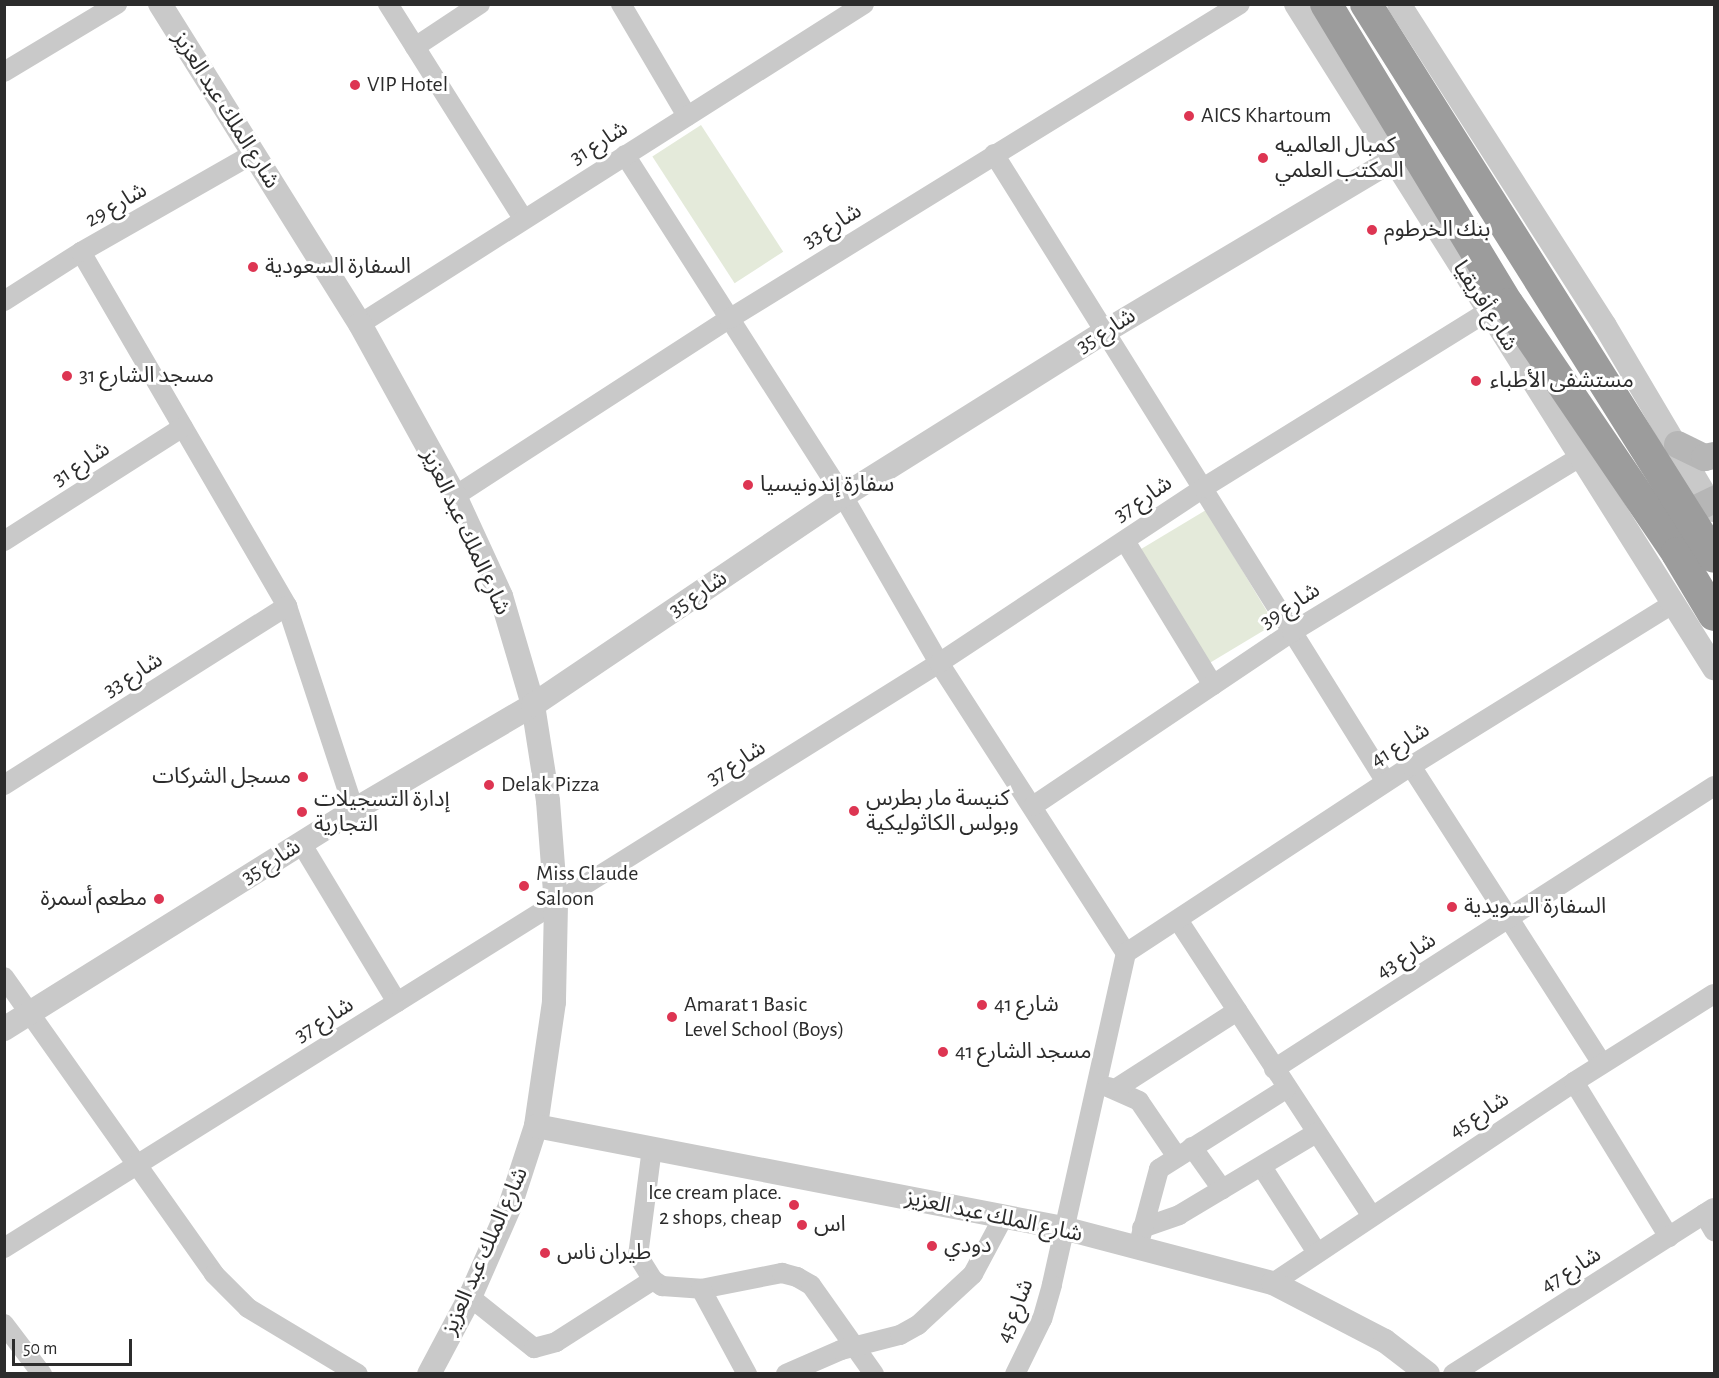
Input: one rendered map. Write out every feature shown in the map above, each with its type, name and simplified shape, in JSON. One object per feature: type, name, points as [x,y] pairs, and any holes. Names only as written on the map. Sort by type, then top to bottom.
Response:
[{"type":"highway","name":"شارع أفريقيا","points":[[1326,4],[1508,304],[1696,510]]},
{"type":"highway","name":"شارع أفريقيا","points":[[1366,4],[1696,510],[1714,615]]},
{"type":"main road","points":[[1677,444],[1704,457],[1714,455]]},
{"type":"street","points":[[4,72],[117,4]]},
{"type":"street","name":"شارع الملك عبد العزيز","points":[[160,4],[360,324],[454,496],[501,596],[533,705],[548,801],[556,904],[554,1002],[536,1126],[510,1206],[470,1297],[429,1374]]},
{"type":"street","points":[[388,4],[523,218]]},
{"type":"street","points":[[415,47],[480,4]]},
{"type":"street","points":[[621,4],[687,116]]},
{"type":"street","name":"شارع 31","points":[[360,324],[523,218],[864,4]]},
{"type":"street","name":"شارع 33","points":[[454,496],[729,319],[1240,4]]},
{"type":"street","name":"شارع أفريقيا","points":[[1296,4],[1392,160],[1714,668]]},
{"type":"street","name":"شارع أفريقيا","points":[[1399,4],[1677,444],[1696,510]]},
{"type":"street","name":"شارع 29","points":[[4,301],[81,252],[253,154]]},
{"type":"street","points":[[994,154],[1386,782]]},
{"type":"street","points":[[625,155],[843,496],[939,663],[1126,953]]},
{"type":"street","name":"شارع 35","points":[[4,1029],[354,810],[533,705],[843,496],[1104,332],[1392,160]]},
{"type":"street","points":[[81,252],[287,606],[354,810]]},
{"type":"street","name":"شارع 37","points":[[4,1248],[939,663],[1203,488],[1488,311]]},
{"type":"street","name":"شارع 31","points":[[4,541],[183,427]]},
{"type":"street","name":"شارع 39","points":[[1033,806],[1292,632],[1580,457]]},
{"type":"street","points":[[1125,541],[1214,685]]},
{"type":"street","name":"شارع 41","points":[[1126,953],[1411,766],[1674,603]]},
{"type":"street","name":"شارع 33","points":[[4,785],[287,606]]},
{"type":"street","points":[[1411,766],[1602,1063]]},
{"type":"street","name":"شارع 43","points":[[1274,1069],[1714,786]]},
{"type":"street","points":[[301,843],[397,1002]]},
{"type":"street","points":[[1178,920],[1371,1215]]},
{"type":"street","name":"شارع 45","points":[[1014,1374],[1042,1319],[1126,953]]},
{"type":"street","points":[[4,977],[191,1245],[248,1308],[358,1374]]},
{"type":"street","name":"شارع 45","points":[[1273,1283],[1316,1251],[1602,1063],[1714,994]]},
{"type":"street","points":[[1117,1088],[1237,1011]]},
{"type":"street","points":[[1574,1082],[1669,1237]]},
{"type":"street","points":[[1096,1084],[1117,1088],[1139,1101],[1222,1189]]},
{"type":"street","points":[[1140,1238],[1155,1177],[1185,1152],[1287,1088]]},
{"type":"street","name":"شارع الملك عبد العزيز","points":[[536,1126],[1063,1228],[1140,1238],[1273,1283],[1385,1341],[1428,1374]]},
{"type":"street","points":[[1140,1238],[1262,1167],[1316,1132]]},
{"type":"street","points":[[652,1148],[638,1256],[653,1280],[662,1286],[701,1289],[782,1273],[797,1277],[812,1285],[874,1374]]},
{"type":"street","points":[[1262,1167],[1316,1251]]},
{"type":"street","points":[[786,1374],[856,1346],[900,1335],[918,1325],[973,1274],[1004,1216]]},
{"type":"street","name":"شارع 47","points":[[1453,1374],[1669,1237],[1711,1218]]},
{"type":"street","points":[[470,1297],[534,1348],[556,1342],[653,1280]]},
{"type":"street","points":[[701,1289],[747,1374]]},
{"type":"street","points":[[4,1324],[42,1374]]},
{"type":"green space","points":[[701,125],[783,252],[735,283],[652,157]]},
{"type":"green space","points":[[1206,510],[1275,624],[1204,666],[1136,552]]},
{"type":"place","name":"VIP Hotel","points":[[355,85]]},
{"type":"place","name":"AICS Khartoum","points":[[1189,116]]},
{"type":"place","name":"كمبال العالميه المكتب العلمي","points":[[1263,158]]},
{"type":"place","name":"بنك الخرطوم","points":[[1372,230]]},
{"type":"place","name":"السفارة السعودية","points":[[253,267]]},
{"type":"place","name":"مسجد الشارع 31","points":[[67,376]]},
{"type":"place","name":"مستشفی الأطباء","points":[[1476,381]]},
{"type":"place","name":"سفارة إندونيسيا","points":[[748,485]]},
{"type":"place","name":"مسجل الشركات","points":[[303,777]]},
{"type":"place","name":"Delak Pizza","points":[[489,785]]},
{"type":"place","name":"كنيسة مار بطرس وبولس الكاثوليكية","points":[[854,811]]},
{"type":"place","name":"إدارة التسجيلات التجارية","points":[[302,812]]},
{"type":"place","name":"Miss Claude Saloon","points":[[524,886]]},
{"type":"place","name":"مطعم أسمرة","points":[[159,899]]},
{"type":"place","name":"السفارة السويدية","points":[[1452,907]]},
{"type":"place","name":"شارع 41","points":[[982,1005]]},
{"type":"place","name":"Amarat 1 Basic Level School (Boys)","points":[[672,1017]]},
{"type":"place","name":"مسجد الشارع 41","points":[[943,1052]]},
{"type":"place","name":"Ice cream place. 2 shops, cheap","points":[[794,1205]]},
{"type":"place","name":"اس","points":[[802,1225]]},
{"type":"place","name":"دودي","points":[[932,1246]]},
{"type":"place","name":"طيران ناس","points":[[545,1253]]}]
